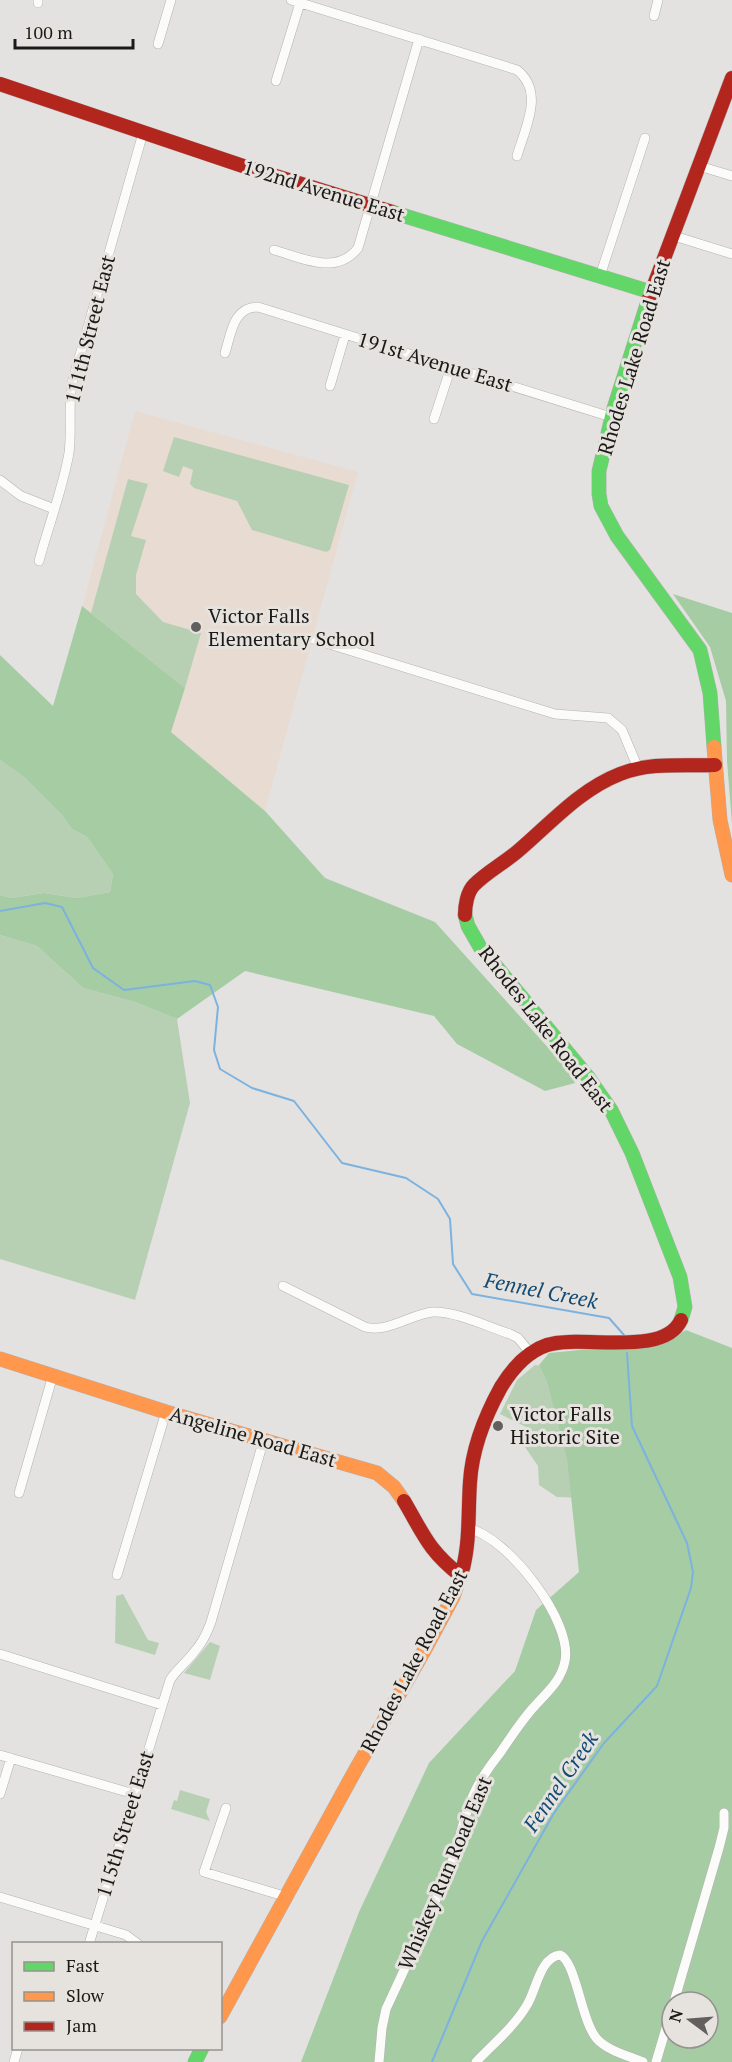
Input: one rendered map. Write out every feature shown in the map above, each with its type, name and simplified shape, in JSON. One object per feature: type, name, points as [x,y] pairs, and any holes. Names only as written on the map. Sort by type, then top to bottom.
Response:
[{"type":"street","points":[[158,44],[171,0]]},
{"type":"street","points":[[654,16],[658,0]]},
{"type":"street","points":[[276,81],[296,1],[512,68],[528,80],[533,100],[516,156]]},
{"type":"street","points":[[274,250],[325,264],[339,263],[354,254],[368,222],[419,39]]},
{"type":"street","name":"Rhodes Lake Road East","points":[[222,2013],[457,1588],[466,1560],[470,1529],[470,1480],[475,1448],[508,1377],[519,1363],[552,1343],[654,1340],[669,1333],[679,1324],[684,1315],[686,1303],[676,1268],[624,1137],[610,1108],[572,1056],[480,945],[464,915],[473,886],[507,860],[585,791],[614,775],[638,768],[715,765],[713,703],[700,650],[617,536],[602,506],[599,494],[599,471],[611,417],[651,292],[732,78]]},
{"type":"street","name":"192nd Avenue East","points":[[0,84],[371,207],[651,292]]},
{"type":"street","name":"111th Street East","points":[[39,561],[69,451],[69,399],[72,383],[143,133]]},
{"type":"street","points":[[600,276],[645,138]]},
{"type":"street","points":[[699,166],[732,176]]},
{"type":"street","points":[[674,236],[732,254]]},
{"type":"street","name":"191st Avenue East","points":[[225,353],[236,318],[250,307],[258,308],[611,417]]},
{"type":"street","points":[[330,386],[345,334]]},
{"type":"street","points":[[434,419],[451,367]]},
{"type":"street","points":[[0,480],[21,496],[54,509]]},
{"type":"street","points":[[313,639],[555,714],[608,718],[622,730],[638,768]]},
{"type":"street","points":[[715,765],[724,848],[732,875]]},
{"type":"street","points":[[283,1286],[365,1327],[380,1328],[420,1315],[443,1312],[518,1338],[531,1354]]},
{"type":"street","name":"Angeline Road East","points":[[0,1359],[166,1412],[377,1473],[386,1478],[401,1495],[421,1534],[437,1557],[461,1576]]},
{"type":"street","points":[[19,1493],[53,1375]]},
{"type":"street","points":[[117,1575],[166,1412]]},
{"type":"street","name":"115th Street East","points":[[90,1942],[170,1680],[204,1639],[211,1622],[264,1439]]},
{"type":"street","name":"Whiskey Run Road East","points":[[379,2062],[386,2010],[451,1865],[473,1796],[497,1756],[556,1682],[563,1671],[566,1660],[567,1648],[560,1622],[533,1581],[492,1540],[470,1529]]},
{"type":"street","points":[[0,1654],[162,1705]]},
{"type":"street","points":[[0,1755],[134,1794]]},
{"type":"street","points":[[0,1794],[11,1758]]},
{"type":"street","points":[[226,1808],[204,1872],[287,1897]]},
{"type":"street","points":[[678,1990],[720,1848],[724,1813]]},
{"type":"street","points":[[0,1897],[126,1935],[135,1942]]},
{"type":"street","points":[[476,2062],[507,2031],[528,2005],[546,1965],[555,1956],[560,1955],[567,1959],[585,2016],[596,2037],[620,2053],[644,2062]]},
{"type":"shaded area","name":"Victor Falls Elementary School","points":[[135,411],[358,472],[265,811],[71,648]]},
{"type":"green space","points":[[174,437],[349,485],[330,550],[326,552],[252,530],[237,501],[194,488],[190,484],[193,470],[183,466],[179,477],[163,471]]},
{"type":"green space","points":[[128,479],[148,484],[131,536],[146,540],[136,575],[136,594],[163,622],[201,633],[185,688],[91,613]]},
{"type":"green space","points":[[673,594],[732,613],[732,824],[727,761],[726,701],[710,647]]},
{"type":"green space","points":[[82,606],[185,688],[171,732],[265,811],[325,878],[435,922],[570,1072],[575,1083],[545,1091],[457,1044],[434,1016],[245,971],[177,1019],[135,1002],[83,988],[37,946],[0,935],[0,895],[11,898],[44,893],[77,898],[110,892],[113,874],[87,837],[72,829],[62,815],[24,777],[0,760],[0,655],[53,706]]},
{"type":"green space","points":[[0,760],[24,777],[62,815],[72,829],[87,837],[113,874],[110,892],[77,898],[44,893],[11,898],[0,895]]},
{"type":"green space","points":[[0,935],[37,946],[83,988],[135,1002],[177,1019],[190,1103],[135,1300],[0,1259]]},
{"type":"green space","points":[[686,1330],[732,1348],[732,2062],[301,2062],[359,1912],[429,1763],[515,1671],[536,1610],[579,1572],[567,1458],[547,1381],[539,1365],[549,1353],[600,1348],[641,1349],[665,1343]]},
{"type":"green space","points":[[535,1365],[556,1368],[582,1498],[557,1497],[539,1485],[538,1466],[525,1447],[532,1430],[500,1414],[517,1380]]},
{"type":"green space","points":[[123,1594],[148,1640],[159,1643],[155,1655],[115,1643],[116,1596]]},
{"type":"green space","points":[[210,1642],[220,1646],[210,1680],[184,1673]]},
{"type":"green space","points":[[180,1790],[210,1799],[206,1812],[210,1821],[171,1809],[174,1800],[177,1801]]},
{"type":"waterway","name":"Fennel Creek","points":[[0,911],[45,903],[62,907],[93,968],[124,990],[195,981],[210,985],[218,1007],[214,1050],[220,1069],[252,1088],[294,1101],[342,1163],[406,1178],[438,1199],[450,1219],[453,1264],[472,1294],[609,1318],[624,1335]]},
{"type":"waterway","name":"Fennel Creek","points":[[432,2062],[482,1941],[554,1813],[604,1743],[657,1686],[691,1588],[693,1572],[687,1543],[632,1426],[627,1353]]},
{"type":"traffic: fast","points":[[392,212],[651,292]]},
{"type":"traffic: fast","points":[[648,301],[614,408],[599,471],[599,494],[601,506],[617,536],[700,650],[710,693],[714,747]]},
{"type":"traffic: fast","points":[[465,915],[468,926],[480,947],[588,1077],[611,1110],[632,1153],[680,1277],[685,1307],[681,1320]]},
{"type":"traffic: fast","points":[[195,2062],[201,2050]]},
{"type":"traffic: slow","points":[[714,747],[720,820],[732,875]]},
{"type":"traffic: slow","points":[[0,1359],[166,1412],[377,1473],[394,1487],[404,1501]]},
{"type":"traffic: slow","points":[[222,2013],[356,1769],[424,1651],[453,1597],[463,1568]]},
{"type":"traffic: jam","points":[[648,301],[732,78]]},
{"type":"traffic: jam","points":[[0,84],[243,166],[392,212]]},
{"type":"traffic: jam","points":[[465,915],[468,895],[474,885],[591,789],[631,770],[667,765],[715,765]]},
{"type":"traffic: jam","points":[[463,1568],[468,1536],[471,1470],[476,1445],[495,1398],[515,1368],[532,1352],[547,1345],[562,1342],[640,1342],[672,1332],[681,1320]]},
{"type":"traffic: jam","points":[[404,1501],[434,1550],[461,1576]]},
{"type":"place","name":"Victor Falls Elementary School","points":[[196,627]]},
{"type":"place","name":"Victor Falls Historic Site","points":[[498,1426]]}]
